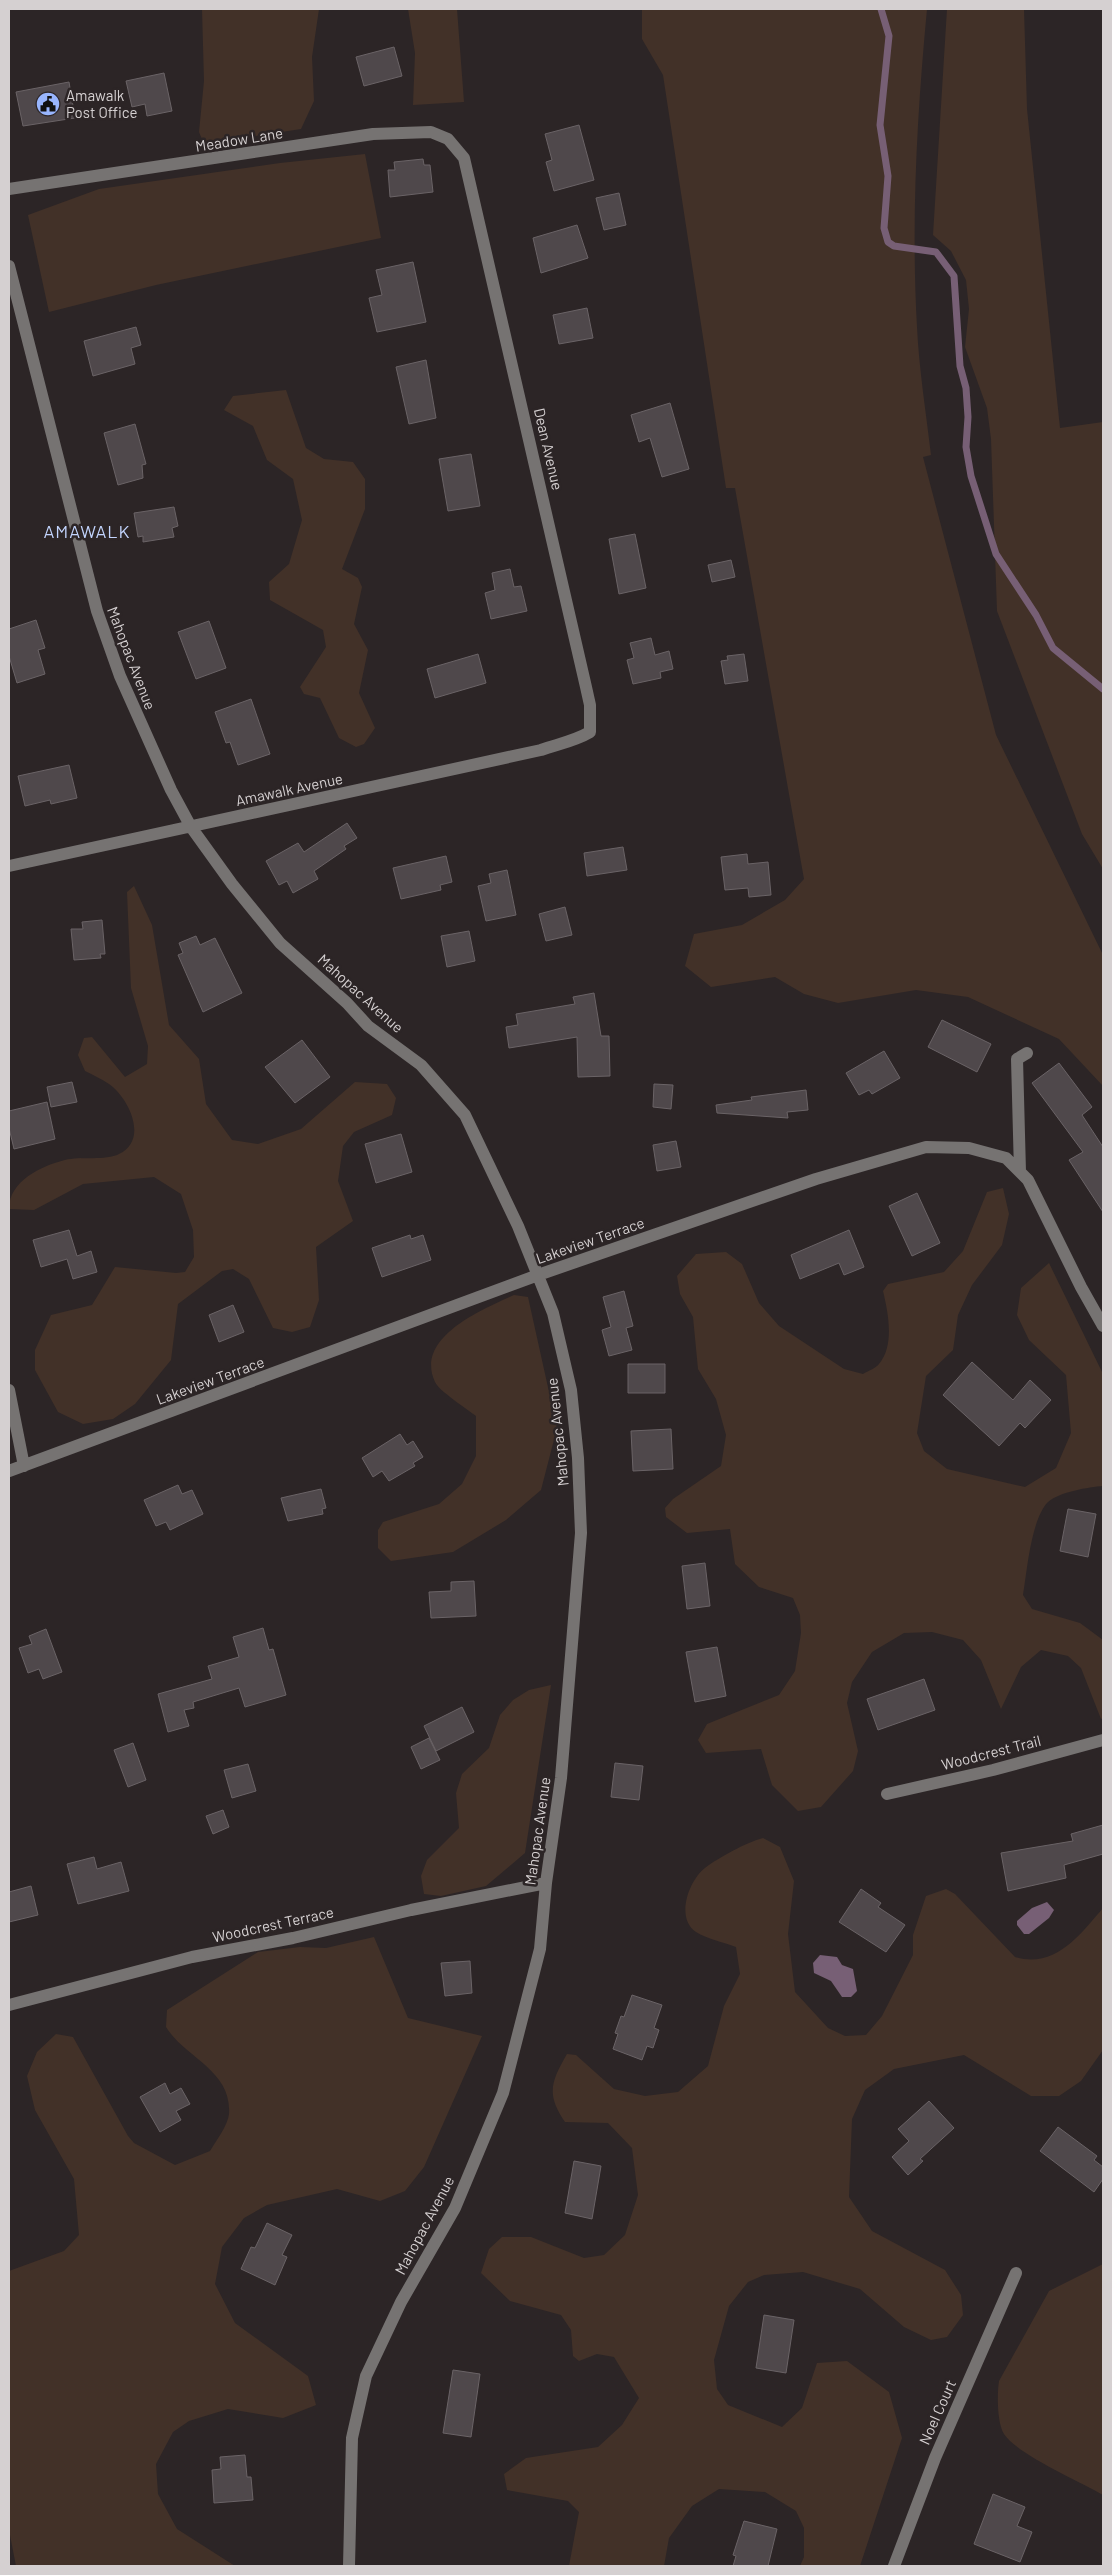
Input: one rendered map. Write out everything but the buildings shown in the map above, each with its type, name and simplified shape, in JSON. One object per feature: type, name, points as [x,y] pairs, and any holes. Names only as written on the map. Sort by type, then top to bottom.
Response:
[{"type":"street","name":"Meadow Lane","points":[[9,189],[373,134],[431,132],[448,139],[464,158]]},
{"type":"street","name":"Dean Avenue","points":[[464,158],[590,705],[590,732],[576,741]]},
{"type":"street","name":"Mahopac Avenue","points":[[9,266],[97,611],[144,733],[191,827],[232,884],[280,943],[347,1003],[368,1026],[421,1065],[465,1115],[518,1226],[553,1313],[571,1390],[578,1458],[582,1533],[561,1778],[546,1883],[540,1949],[503,2093],[455,2208],[400,2302],[366,2376],[352,2438],[349,2566]]},
{"type":"street","name":"Amawalk Avenue","points":[[9,866],[576,741]]},
{"type":"street","points":[[1020,1172],[1016,1059],[1027,1053]]},
{"type":"street","name":"Lakeview Terrace","points":[[9,1471],[538,1275],[816,1178],[926,1147],[969,1148],[1006,1158],[1028,1180],[1081,1287],[1103,1326]]},
{"type":"street","points":[[9,1390],[24,1466]]},
{"type":"street","name":"Woodcrest Trail","points":[[887,1794],[993,1770],[1103,1740]]},
{"type":"street","name":"Woodcrest Terrace","points":[[9,2006],[192,1958],[293,1938],[411,1910],[546,1883]]},
{"type":"street","name":"Noel Court","points":[[894,2566],[935,2458],[1016,2273]]},
{"type":"shaded area","points":[[202,9],[319,9],[312,57],[314,101],[301,129],[204,144],[199,132],[204,81]]},
{"type":"shaded area","points":[[408,9],[457,9],[464,102],[413,105],[415,53]]},
{"type":"shaded area","points":[[642,9],[927,9],[920,88],[915,207],[915,287],[918,343],[931,455],[923,457],[996,735],[1103,955],[1103,1086],[1059,1039],[968,997],[916,990],[838,1003],[804,994],[775,977],[711,987],[685,966],[694,934],[742,925],[785,900],[804,879],[735,488],[726,488],[663,75],[642,39]]},
{"type":"shaded area","points":[[947,9],[1024,9],[1027,109],[1060,428],[1103,422],[1103,869],[1082,834],[997,611],[991,439],[987,408],[965,347],[969,309],[966,280],[951,251],[933,235]]},
{"type":"shaded area","points":[[365,154],[381,238],[156,285],[49,312],[28,215],[99,189],[280,163]]},
{"type":"shaded area","points":[[286,390],[306,448],[324,459],[353,462],[365,479],[365,509],[342,569],[358,578],[362,587],[354,624],[368,650],[359,693],[375,728],[364,744],[356,747],[339,738],[320,698],[304,694],[300,687],[326,647],[323,630],[270,600],[269,582],[289,564],[302,520],[293,479],[267,460],[253,426],[224,410],[233,396]]},
{"type":"shaded area","points":[[134,886],[152,925],[169,1025],[199,1059],[206,1104],[232,1140],[258,1144],[301,1129],[355,1082],[387,1084],[396,1098],[392,1115],[354,1132],[343,1146],[338,1181],[353,1221],[316,1247],[319,1300],[310,1327],[292,1332],[273,1328],[249,1279],[233,1269],[222,1271],[178,1304],[171,1360],[135,1404],[113,1419],[83,1424],[58,1412],[35,1370],[35,1350],[51,1315],[92,1305],[115,1267],[176,1273],[185,1272],[194,1257],[193,1230],[181,1194],[154,1177],[83,1184],[34,1210],[9,1209],[10,1199],[14,1190],[28,1176],[46,1166],[65,1160],[114,1156],[128,1148],[133,1139],[133,1119],[123,1099],[109,1084],[85,1071],[78,1055],[84,1038],[92,1037],[125,1077],[147,1064],[148,1046],[131,988],[127,892]]},
{"type":"shaded area","points":[[1003,1188],[1009,1214],[1002,1245],[972,1285],[958,1315],[953,1350],[926,1376],[917,1433],[924,1451],[947,1469],[1025,1487],[1056,1468],[1071,1433],[1066,1375],[1029,1340],[1017,1315],[1021,1288],[1049,1263],[1103,1374],[1103,1486],[1059,1495],[1048,1502],[1042,1510],[1034,1533],[1023,1595],[1032,1609],[1080,1623],[1103,1640],[1103,1718],[1101,1719],[1081,1668],[1068,1656],[1041,1650],[1021,1667],[1001,1709],[981,1660],[963,1640],[932,1632],[904,1633],[872,1652],[852,1682],[847,1703],[858,1751],[853,1771],[821,1807],[798,1811],[772,1785],[761,1749],[706,1753],[698,1740],[707,1724],[779,1695],[795,1671],[801,1633],[800,1615],[793,1598],[759,1587],[735,1564],[730,1529],[687,1533],[666,1517],[665,1508],[673,1499],[721,1466],[726,1435],[716,1399],[698,1369],[693,1317],[680,1294],[677,1276],[696,1254],[726,1252],[742,1264],[759,1303],[779,1326],[844,1369],[863,1374],[879,1364],[887,1348],[889,1328],[883,1291],[888,1284],[944,1272],[963,1251],[987,1192]]},
{"type":"shaded area","points":[[514,1295],[528,1297],[557,1428],[541,1490],[506,1520],[453,1552],[391,1561],[378,1548],[378,1530],[383,1522],[439,1504],[462,1484],[476,1456],[476,1416],[447,1395],[435,1382],[431,1366],[434,1351],[443,1338],[455,1327],[486,1308]]},
{"type":"shaded area","points":[[551,1685],[525,1853],[486,1886],[441,1896],[424,1894],[421,1876],[427,1860],[459,1828],[456,1793],[462,1774],[489,1748],[500,1715],[513,1700],[529,1690]]},
{"type":"shaded area","points":[[763,1838],[780,1847],[794,1881],[788,1934],[795,1992],[828,2028],[845,2036],[866,2035],[882,2016],[913,1955],[913,1935],[926,1896],[946,1889],[955,1894],[1015,1957],[1029,1959],[1042,1958],[1054,1954],[1065,1947],[1076,1939],[1103,1908],[1103,2050],[1081,2081],[1059,2096],[1031,2096],[964,2055],[894,2069],[865,2090],[852,2119],[849,2197],[872,2231],[945,2270],[961,2295],[963,2315],[947,2337],[931,2340],[904,2327],[860,2289],[803,2272],[764,2275],[748,2282],[729,2306],[714,2360],[717,2389],[728,2405],[782,2427],[802,2408],[817,2363],[847,2361],[889,2392],[902,2438],[860,2566],[800,2566],[804,2557],[804,2528],[796,2511],[765,2492],[719,2489],[692,2506],[669,2538],[664,2566],[569,2566],[579,2512],[568,2501],[507,2490],[504,2474],[526,2458],[598,2447],[622,2425],[639,2398],[614,2357],[597,2354],[579,2361],[573,2356],[571,2330],[561,2315],[510,2301],[481,2273],[489,2249],[502,2237],[531,2237],[584,2258],[604,2255],[625,2235],[638,2195],[632,2148],[608,2123],[565,2122],[555,2104],[553,2096],[554,2080],[567,2054],[576,2055],[614,2089],[645,2096],[678,2092],[708,2066],[724,2006],[740,1974],[736,1947],[710,1939],[696,1932],[690,1926],[686,1918],[685,1909],[687,1899],[694,1881],[705,1868],[733,1851]]},
{"type":"shaded area","points":[[1047,1902],[1054,1910],[1049,1918],[1029,1934],[1024,1934],[1017,1925],[1017,1921],[1032,1908]]},
{"type":"shaded area","points":[[374,1937],[408,2018],[482,2036],[424,2167],[405,2191],[380,2201],[337,2189],[267,2205],[244,2218],[222,2247],[215,2284],[235,2323],[308,2376],[316,2405],[283,2418],[228,2409],[189,2421],[173,2432],[156,2464],[158,2494],[177,2529],[235,2566],[16,2566],[9,2530],[9,2271],[64,2251],[79,2235],[74,2179],[35,2110],[27,2076],[37,2052],[56,2034],[73,2037],[128,2136],[134,2143],[175,2165],[210,2151],[224,2128],[229,2114],[228,2099],[223,2086],[206,2066],[174,2038],[166,2027],[167,2010],[258,1952],[300,1947],[326,1948]]},
{"type":"shaded area","points":[[820,1955],[837,1957],[842,1965],[853,1969],[857,1991],[851,1997],[842,1997],[831,1981],[814,1973],[813,1963]]},
{"type":"shaded area","points":[[1103,2264],[1103,2495],[1035,2459],[1011,2442],[1002,2429],[998,2401],[999,2381],[1049,2291]]},
{"type":"waterway","points":[[881,9],[889,36],[880,125],[888,176],[884,228],[888,242],[894,246],[936,252],[954,276],[960,366],[966,388],[968,417],[966,447],[971,476],[996,554],[1036,615],[1053,648],[1103,689]]},
{"type":"place","name":"Amawalk Post Office","points":[[48,104]]},
{"type":"district","name":"AMAWALK","points":[[87,531]]}]
